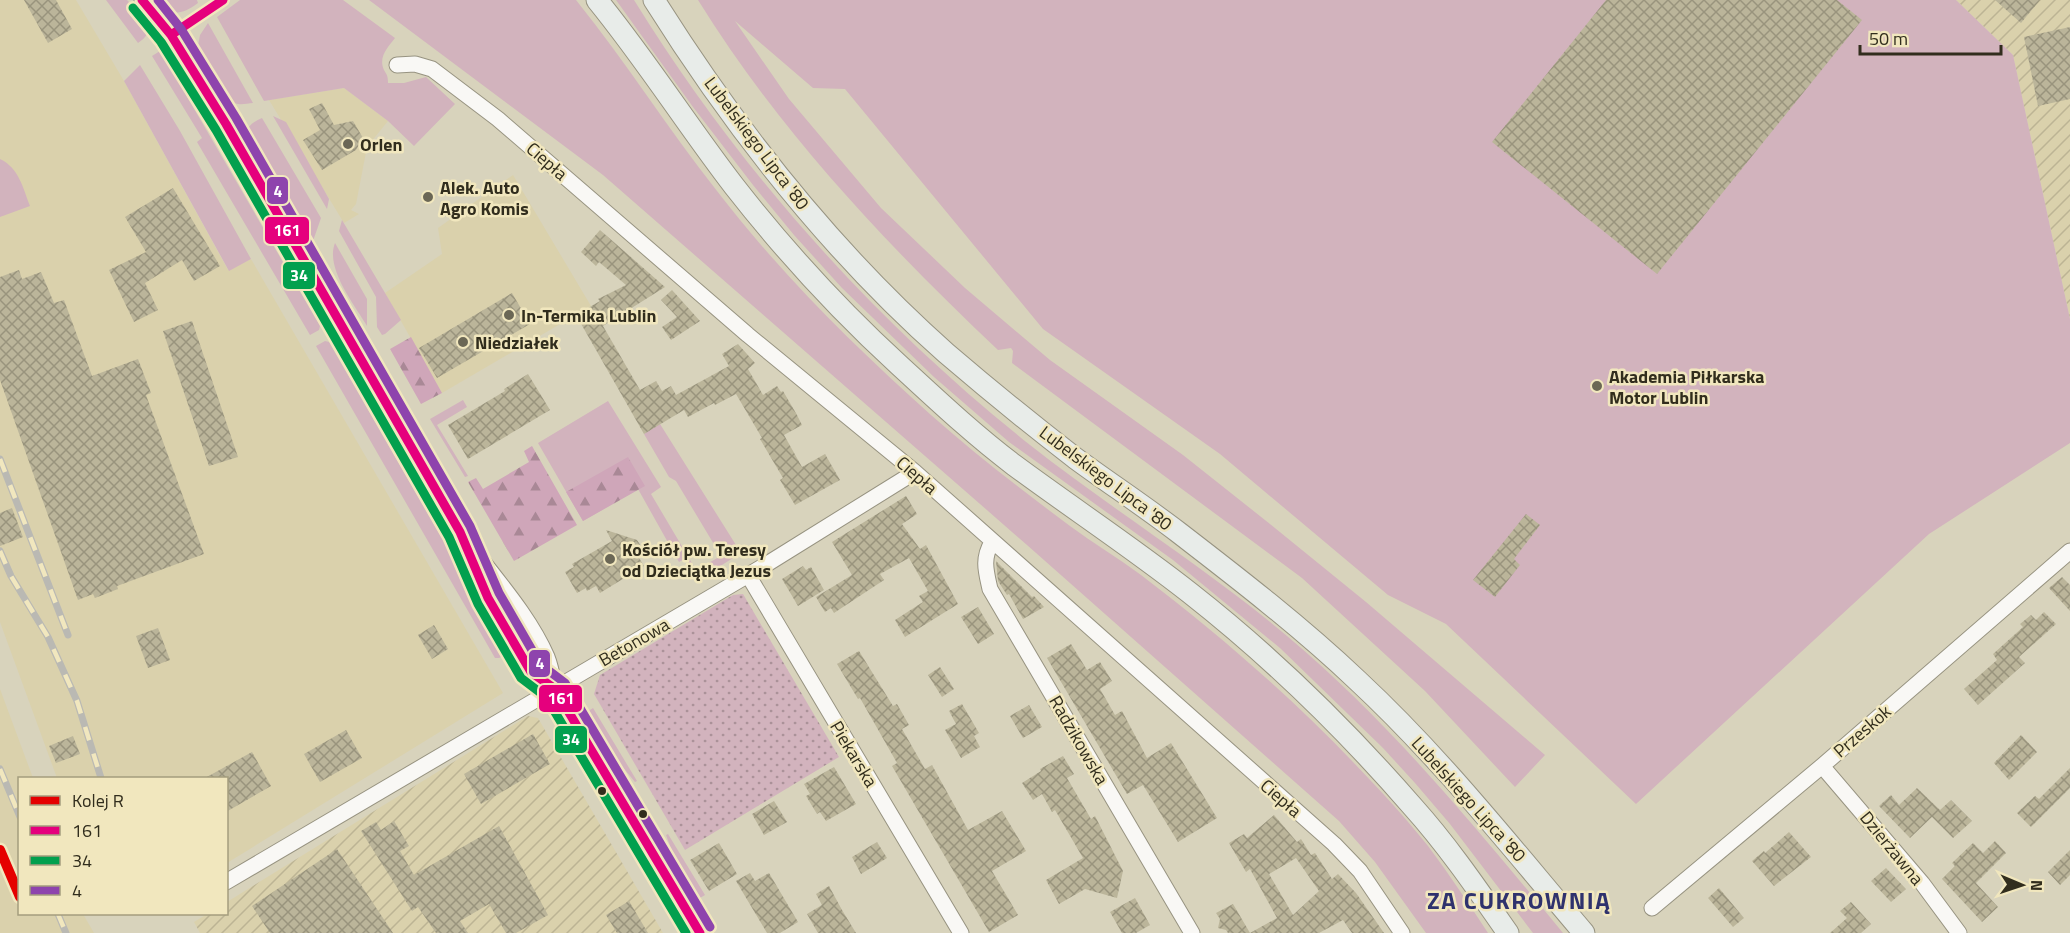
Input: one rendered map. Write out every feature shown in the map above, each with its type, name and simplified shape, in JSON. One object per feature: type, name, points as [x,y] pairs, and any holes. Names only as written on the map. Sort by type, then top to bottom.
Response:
[{"type":"main road","points":[[597,0],[626,36],[734,186],[780,242],[844,311],[896,362],[1012,463],[1191,594],[1280,670],[1358,747],[1415,809],[1474,883],[1508,933]]},
{"type":"main road","name":"Lubelskiego Lipca '80","points":[[654,0],[742,128],[810,213],[872,281],[945,352],[1018,413],[1176,530],[1254,592],[1359,681],[1429,752],[1492,821],[1584,933]]},
{"type":"street","points":[[142,0],[171,35],[226,124],[460,532],[521,614],[539,643],[548,659],[555,689],[700,933]]},
{"type":"street","name":"Ciepła","points":[[397,65],[415,64],[432,69],[498,119],[748,335],[915,472],[1334,844],[1360,871],[1402,933]]},
{"type":"street","name":"Betonowa","points":[[228,881],[748,575],[915,472]]},
{"type":"street","points":[[460,532],[488,598],[531,672],[555,689]]},
{"type":"street","name":"Radzikowska","points":[[992,542],[986,553],[985,567],[990,589],[1192,933]]},
{"type":"street","name":"Przeskok","points":[[1652,908],[1822,766],[2070,551]]},
{"type":"street","name":"Piekarska","points":[[748,575],[961,933]]},
{"type":"street","name":"Dzierżawna","points":[[1822,766],[1908,866],[1959,933]]},
{"type":"shaded area","points":[[0,0],[76,0],[124,81],[228,270],[251,259],[503,693],[228,862],[228,777],[57,777],[0,622]]},
{"type":"shaded area","points":[[106,0],[127,0],[146,21],[148,32],[145,37],[138,43]]},
{"type":"shaded area","points":[[157,0],[197,0],[198,3],[184,11],[172,13],[167,12]]},
{"type":"shaded area","points":[[240,0],[343,0],[395,38],[385,52],[382,61],[388,83],[404,83],[426,77],[455,104],[414,146],[388,121],[344,88],[264,101],[217,17]]},
{"type":"shaded area","points":[[369,0],[576,0],[717,191],[766,251],[819,308],[902,389],[965,444],[1070,526],[1169,597],[1251,664],[1303,712],[1372,782],[1419,835],[1488,933],[1426,933],[1375,862],[1339,821],[1027,545],[603,175]]},
{"type":"shaded area","points":[[616,0],[634,0],[718,124],[764,183],[863,294],[972,397],[1030,445],[1224,586],[1325,669],[1362,704],[1432,778],[1563,933],[1533,933],[1450,824],[1415,783],[1383,748],[1280,648],[1173,560],[1009,442],[934,377],[842,288],[753,185]]},
{"type":"shaded area","name":"Akademia Piłkarska Motor Lublin","points":[[698,0],[1956,0],[2013,55],[2070,319],[2070,443],[1929,534],[1636,804],[1446,624],[1388,595],[1220,454],[1043,329],[845,89],[813,88],[735,21],[789,99],[881,208],[965,288],[1050,360],[1183,455],[1270,524],[1366,602],[1545,755],[1515,787],[1425,691],[1302,578],[1012,363],[1011,348],[998,350],[956,310],[875,227],[799,140],[763,95]]},
{"type":"shaded area","points":[[1956,0],[2070,0],[2070,319],[2013,55]]},
{"type":"shaded area","points":[[208,23],[253,103],[230,102],[223,97],[212,82],[197,51],[200,35]]},
{"type":"shaded area","points":[[160,51],[166,52],[174,59],[182,88],[320,326],[319,330],[310,335],[197,142],[202,138],[152,56]]},
{"type":"shaded area","points":[[140,65],[180,131],[251,259],[229,271],[124,81]]},
{"type":"shaded area","points":[[344,88],[388,121],[367,147],[356,204],[351,210],[359,214],[344,223],[269,100]]},
{"type":"shaded area","points":[[273,116],[286,122],[329,199],[327,209]]},
{"type":"shaded area","points":[[262,118],[321,218],[313,241],[306,241],[248,141],[249,126]]},
{"type":"shaded area","points":[[0,159],[16,173],[30,206],[0,217]]},
{"type":"shaded area","points":[[513,175],[591,306],[442,393],[385,293],[442,254],[438,228]]},
{"type":"shaded area","points":[[342,220],[401,320],[385,334],[382,335],[377,327],[376,297],[339,231]]},
{"type":"shaded area","points":[[335,243],[367,299],[367,326],[337,274],[333,253]]},
{"type":"shaded area","points":[[325,341],[329,342],[508,653],[495,658],[316,346]]},
{"type":"shaded area","points":[[463,400],[467,407],[437,425],[468,476],[465,477],[430,419]]},
{"type":"shaded area","points":[[608,401],[661,487],[651,494],[696,570],[721,556],[676,481],[669,477],[644,434],[660,424],[741,553],[698,580],[686,558],[679,562],[638,489],[583,521],[538,443]]},
{"type":"shaded area","points":[[743,594],[839,757],[685,850],[594,694],[600,675],[733,595]]},
{"type":"shaded area","points":[[0,689],[33,777],[18,777],[18,915],[84,915],[94,933],[0,933]]},
{"type":"shaded area","points":[[593,708],[637,781],[635,782],[612,754],[587,712]]},
{"type":"shaded area","points":[[528,716],[538,718],[663,933],[200,933],[194,922],[205,915],[228,915],[228,901]]},
{"type":"shaded area","points":[[668,834],[705,895],[700,898],[696,897],[678,867],[666,835]]},
{"type":"green space","points":[[411,337],[442,393],[421,404],[390,349]]},
{"type":"green space","points":[[532,446],[577,525],[514,561],[468,482],[476,478],[483,489],[529,462],[524,451]]},
{"type":"green space","points":[[628,457],[645,486],[583,521],[566,492]]},
{"type":"building","points":[[24,0],[56,0],[72,29],[48,43]]},
{"type":"building","points":[[1606,0],[1837,0],[1862,20],[1657,274],[1492,142]]},
{"type":"building","points":[[1995,0],[2040,0],[2021,23]]},
{"type":"building","points":[[2070,27],[2070,99],[2038,106],[2024,37]]},
{"type":"building","points":[[322,103],[334,125],[353,121],[363,138],[356,150],[322,170],[303,140],[320,130],[309,109]]},
{"type":"building","points":[[173,188],[220,266],[194,281],[182,260],[145,283],[158,310],[134,322],[109,270],[146,252],[125,217]]},
{"type":"building","points":[[600,230],[665,287],[603,326],[640,390],[656,381],[662,391],[671,386],[676,395],[729,366],[722,354],[738,344],[755,363],[748,369],[763,395],[777,386],[781,392],[783,391],[797,415],[802,425],[784,435],[802,467],[825,454],[840,480],[795,505],[780,480],[783,478],[760,439],[762,438],[736,394],[688,417],[684,410],[644,434],[576,315],[600,301],[598,299],[626,285],[599,262],[596,266],[581,252]]},
{"type":"building","points":[[19,270],[22,279],[41,272],[54,303],[64,300],[92,376],[138,359],[151,393],[146,395],[204,554],[117,586],[118,589],[95,598],[93,594],[78,600],[0,380],[0,277]]},
{"type":"building","points":[[672,290],[700,321],[671,340],[662,327],[677,317],[661,300]]},
{"type":"building","name":"Niedziałek","points":[[512,293],[530,324],[437,378],[419,348]]},
{"type":"building","points":[[192,321],[238,457],[209,466],[163,331]]},
{"type":"building","points":[[528,374],[550,410],[468,459],[448,425],[505,391],[504,389]]},
{"type":"building","points":[[906,496],[917,514],[902,524],[920,549],[926,545],[958,604],[905,637],[895,620],[923,602],[919,596],[928,591],[909,558],[880,574],[884,580],[834,613],[831,608],[825,612],[816,597],[852,575],[832,542]]},
{"type":"building","points":[[12,508],[23,537],[0,546],[0,513]]},
{"type":"building","points":[[1526,514],[1540,525],[1514,559],[1520,565],[1495,597],[1473,580]]},
{"type":"building","name":"Kościół pw. Teresy od Dzieciątka Jezus","points":[[606,530],[637,540],[641,546],[638,556],[644,566],[600,593],[596,586],[577,593],[565,572],[574,567],[572,564],[612,541]]},
{"type":"building","points":[[996,561],[1044,607],[1023,619],[1009,594],[1007,595],[998,581]]},
{"type":"building","points":[[803,566],[806,570],[811,567],[824,590],[798,606],[782,579]]},
{"type":"building","points":[[2062,577],[2070,585],[2070,611],[2049,588]]},
{"type":"building","points":[[978,607],[994,634],[978,644],[961,617]]},
{"type":"building","points":[[2044,612],[2056,624],[2019,657],[2025,663],[1978,705],[1964,689],[1997,660],[1993,654],[2023,627],[2020,624],[2031,615],[2036,620]]},
{"type":"building","points":[[434,625],[448,649],[432,659],[418,635]]},
{"type":"building","points":[[158,628],[170,660],[148,668],[136,636]]},
{"type":"building","points":[[1071,644],[1087,670],[1100,662],[1112,681],[1100,689],[1115,715],[1122,711],[1147,758],[1171,743],[1217,818],[1178,842],[1143,785],[1127,794],[1047,658]]},
{"type":"building","points":[[859,651],[893,706],[897,704],[909,725],[902,729],[925,769],[932,765],[968,830],[1002,811],[1026,851],[992,871],[1018,915],[989,932],[892,766],[897,763],[860,698],[858,699],[837,664]]},
{"type":"building","points":[[940,667],[954,689],[942,697],[928,675]]},
{"type":"building","points":[[962,704],[979,733],[974,736],[980,747],[961,758],[945,730],[956,724],[949,711]]},
{"type":"building","points":[[1029,705],[1042,727],[1023,738],[1010,716]]},
{"type":"building","points":[[346,730],[362,758],[320,782],[304,754]]},
{"type":"building","points":[[533,734],[550,764],[481,804],[464,774]]},
{"type":"building","points":[[2021,735],[2037,752],[2009,780],[1994,763]]},
{"type":"building","points":[[73,736],[80,754],[56,763],[49,746]]},
{"type":"building","points":[[252,752],[271,786],[228,811],[228,777],[207,777]]},
{"type":"building","points":[[1063,756],[1074,774],[1067,778],[1091,819],[1095,816],[1123,871],[1117,898],[1085,889],[1059,904],[1046,880],[1083,858],[1055,810],[1052,812],[1042,794],[1033,800],[1022,783]]},
{"type":"building","points":[[834,767],[856,804],[826,821],[820,812],[817,814],[806,796],[810,794],[804,784]]},
{"type":"building","points":[[2070,768],[2070,788],[2031,827],[2017,813],[2035,796],[2039,799]]},
{"type":"building","points":[[1917,788],[1940,810],[1951,800],[1972,821],[1953,838],[1932,817],[1910,838],[1879,806],[1891,795],[1899,805]]},
{"type":"building","points":[[774,801],[787,822],[764,835],[752,814]]},
{"type":"building","points":[[1274,815],[1297,842],[1301,839],[1311,855],[1315,853],[1332,879],[1338,874],[1356,893],[1384,933],[1352,933],[1343,920],[1319,933],[1250,933],[1277,918],[1250,869],[1246,872],[1229,843],[1244,834],[1247,838]],"holes":[[[1296,858],[1319,891],[1293,915],[1269,874]]]},
{"type":"building","points":[[394,821],[409,846],[400,851],[414,875],[499,826],[548,915],[516,933],[506,933],[489,904],[460,921],[468,933],[436,933],[418,907],[412,911],[361,831],[376,822],[381,830]]},
{"type":"building","points":[[1789,832],[1811,857],[1774,886],[1752,861]]},
{"type":"building","points":[[1995,841],[2006,853],[1976,883],[1998,907],[1982,922],[1942,879],[1955,866],[1952,863],[1973,843],[1983,853]]},
{"type":"building","points":[[877,842],[887,858],[861,874],[852,857]]},
{"type":"building","points":[[719,843],[737,874],[709,891],[690,860]]},
{"type":"building","points":[[337,849],[393,933],[270,933],[252,906]]},
{"type":"building","points":[[2070,850],[2070,875],[2060,885],[2048,872]]},
{"type":"building","points":[[1886,868],[1906,889],[1891,902],[1871,881]]},
{"type":"building","points":[[750,873],[755,881],[769,873],[798,922],[780,933],[767,933],[736,881]]},
{"type":"building","points":[[829,886],[856,933],[818,933],[807,914],[822,905],[816,894]]},
{"type":"building","points":[[1719,888],[1744,918],[1733,927],[1708,898]]},
{"type":"building","points":[[1135,898],[1150,925],[1136,933],[1122,933],[1110,912]]},
{"type":"building","points":[[629,901],[648,933],[617,933],[606,915]]},
{"type":"building","points":[[1851,902],[1871,924],[1861,933],[1830,933],[1847,918],[1840,911]]},
{"type":"building","points":[[1233,904],[1250,933],[1228,933],[1218,928],[1220,919],[1216,913]]},
{"type":"railway","points":[[0,459],[68,635]]},
{"type":"railway","points":[[0,551],[11,576],[48,637],[77,701],[101,777]]},
{"type":"railway","points":[[0,769],[18,812]]},
{"type":"railway","points":[[58,915],[66,933]]},
{"type":"rail line","name":"R","points":[[0,850],[18,892]]},
{"type":"transit line","name":"161","points":[[142,0],[171,35],[226,124],[460,532],[488,598],[531,672],[555,689],[700,933]]},
{"type":"transit line","name":"4","points":[[158,0],[181,29],[236,118],[470,526],[499,593],[540,664],[565,683],[710,927]]},
{"type":"transit line","name":"161","points":[[171,35],[223,0]]},
{"type":"transit line","name":"34","points":[[133,8],[161,42],[216,130],[449,537],[478,604],[521,678],[546,697],[686,933]]},
{"type":"place","name":"Orlen","points":[[348,144]]},
{"type":"place","name":"Alek. Auto Agro Komis","points":[[428,197]]},
{"type":"place","name":"In-Termika Lublin","points":[[509,315]]},
{"type":"place","name":"Niedziałek","points":[[463,342]]},
{"type":"place","name":"Akademia Piłkarska Motor Lublin","points":[[1597,386]]},
{"type":"place","name":"Kościół pw. Teresy od Dzieciątka Jezus","points":[[610,559]]},
{"type":"district","name":"ZA CUKROWNIĄ","points":[[1519,900]]}]
